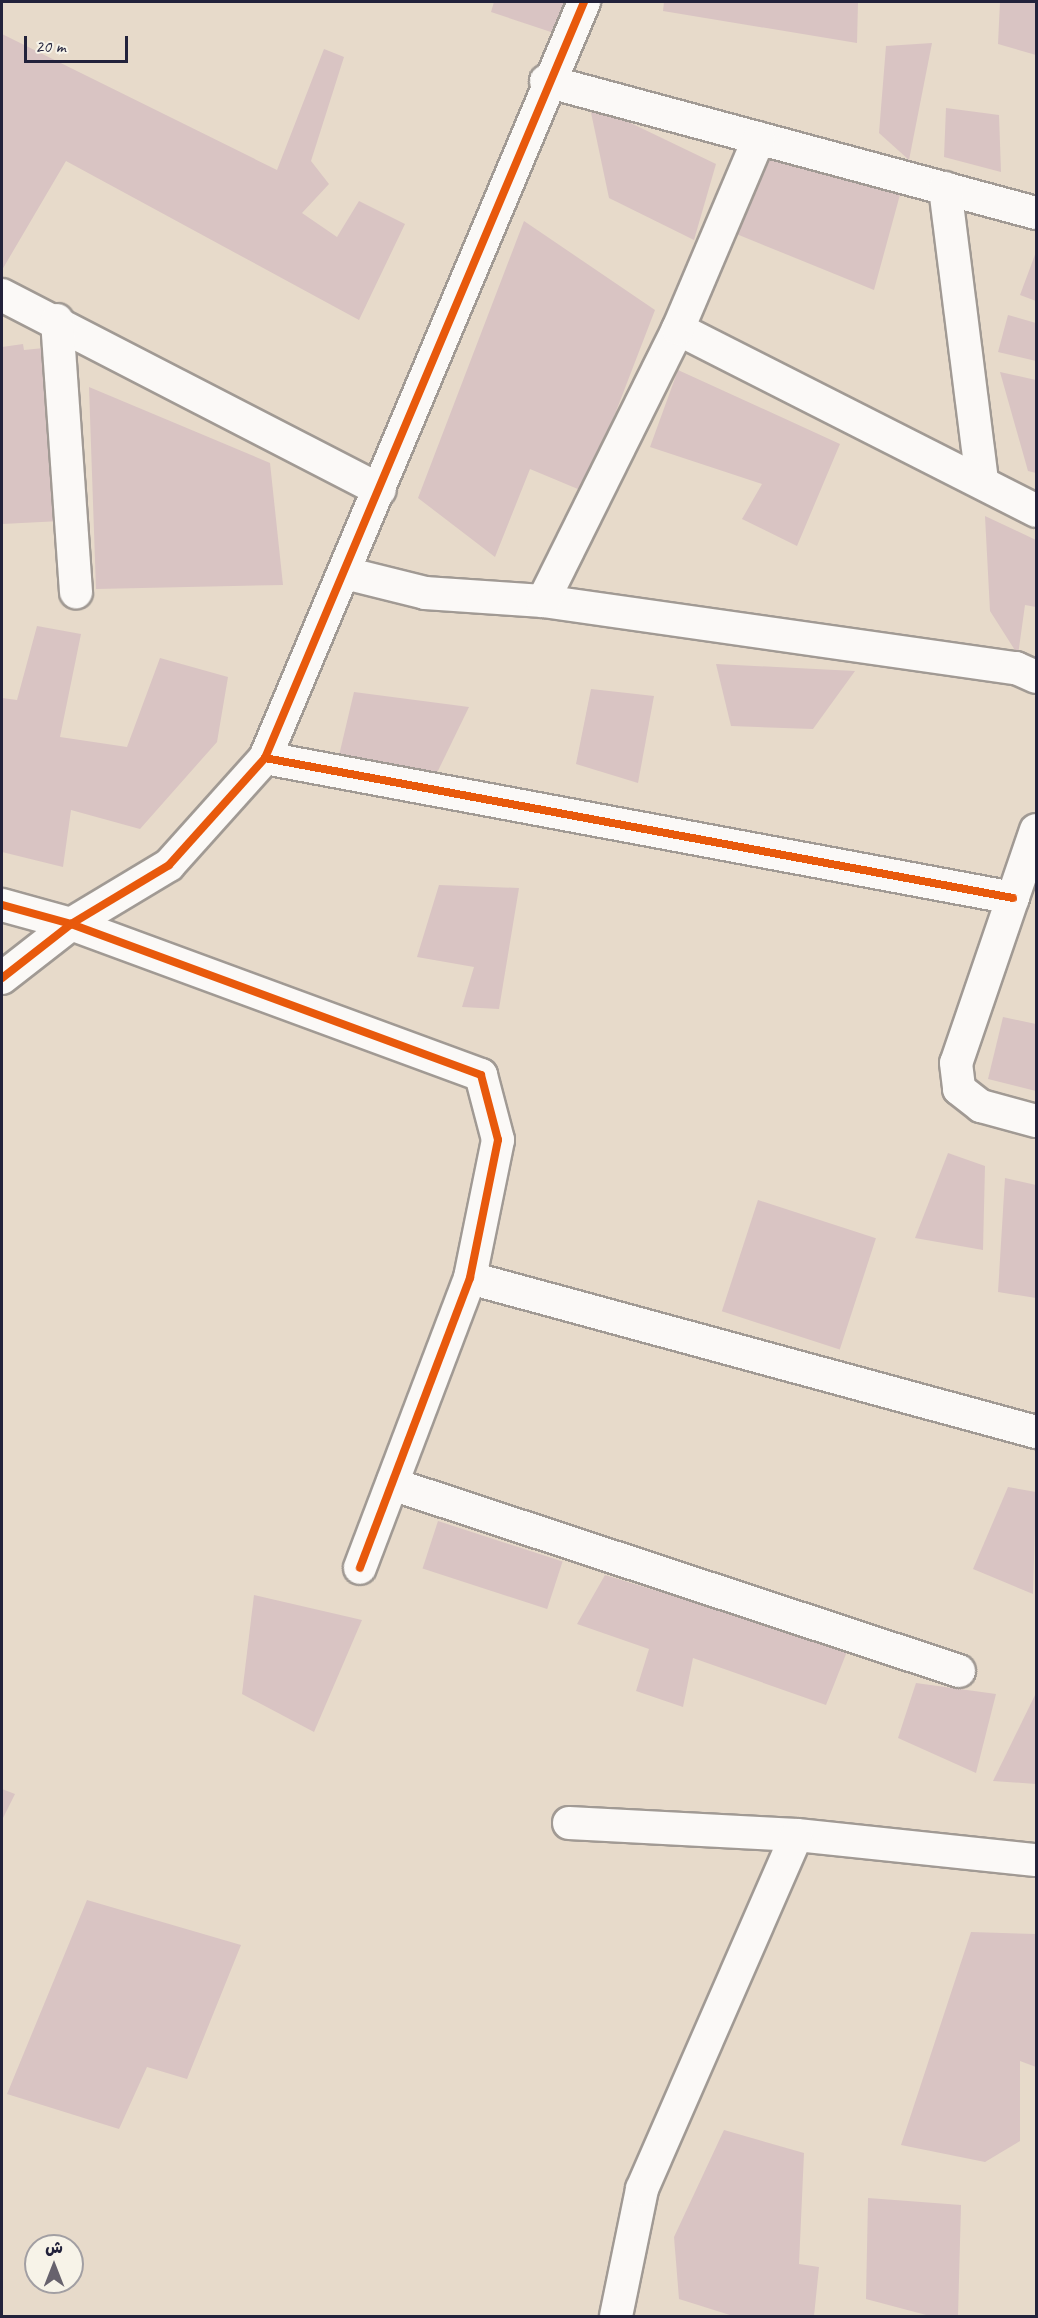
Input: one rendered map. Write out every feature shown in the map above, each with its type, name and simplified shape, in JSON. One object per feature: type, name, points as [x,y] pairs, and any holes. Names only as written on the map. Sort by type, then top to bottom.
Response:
[{"type":"street","points":[[2,978],[71,924],[169,865],[265,758],[380,490],[546,81],[584,2]]},
{"type":"street","points":[[546,81],[1036,213]]},
{"type":"street","points":[[543,601],[678,329],[759,138]]},
{"type":"street","points":[[945,188],[982,482]]},
{"type":"street","points":[[2,295],[57,320],[380,490]]},
{"type":"street","points":[[57,320],[76,592]]},
{"type":"street","points":[[678,329],[1036,511]]},
{"type":"street","points":[[345,573],[425,593],[543,601],[1016,668],[1036,677]]},
{"type":"street","points":[[265,758],[1013,898]]},
{"type":"street","points":[[1036,830],[956,1063],[959,1089],[981,1106],[1036,1121]]},
{"type":"street","points":[[2,905],[71,924],[481,1075],[498,1140],[470,1278],[360,1568]]},
{"type":"street","points":[[470,1278],[1036,1432]]},
{"type":"street","points":[[392,1484],[959,1671]]},
{"type":"street","points":[[569,1822],[797,1835],[1036,1860]]},
{"type":"street","points":[[616,2316],[642,2189],[797,1835]]},
{"type":"building","points":[[494,2],[570,2],[560,35],[491,12]]},
{"type":"building","points":[[664,2],[858,2],[857,43],[663,11]]},
{"type":"building","points":[[1000,2],[1036,2],[1036,55],[998,44]]},
{"type":"building","points":[[2,34],[277,170],[324,49],[344,57],[311,161],[329,184],[302,213],[337,237],[359,201],[405,224],[359,320],[66,161],[2,270]]},
{"type":"building","points":[[932,43],[909,160],[879,133],[886,46]]},
{"type":"building","points":[[589,103],[716,164],[694,240],[609,198]]},
{"type":"building","points":[[946,108],[999,115],[1001,172],[944,157]]},
{"type":"building","points":[[761,154],[901,191],[874,290],[734,233]]},
{"type":"building","points":[[524,221],[655,310],[585,492],[530,469],[495,557],[418,498]]},
{"type":"building","points":[[1036,252],[1036,301],[1020,295]]},
{"type":"building","points":[[1008,315],[1036,323],[1036,361],[998,352]]},
{"type":"building","points":[[23,344],[24,350],[44,348],[61,521],[2,524],[2,347]]},
{"type":"building","points":[[678,370],[840,444],[797,546],[742,519],[762,484],[650,447]]},
{"type":"building","points":[[1000,372],[1036,380],[1036,473],[1028,471]]},
{"type":"building","points":[[89,387],[270,463],[283,585],[96,589]]},
{"type":"building","points":[[985,516],[1036,540],[1036,607],[1025,605],[1018,655],[990,611]]},
{"type":"building","points":[[37,626],[81,634],[60,737],[127,747],[160,658],[228,677],[217,742],[140,829],[71,810],[63,867],[2,852],[2,698],[17,700]]},
{"type":"building","points":[[716,664],[855,671],[813,729],[731,726]]},
{"type":"building","points":[[591,689],[654,696],[638,783],[576,764]]},
{"type":"building","points":[[354,692],[469,707],[434,779],[337,764]]},
{"type":"building","points":[[439,885],[519,888],[499,1009],[462,1007],[474,967],[417,957]]},
{"type":"building","points":[[1003,1017],[1036,1024],[1036,1091],[988,1079]]},
{"type":"building","points":[[948,1153],[985,1166],[983,1250],[915,1238]]},
{"type":"building","points":[[1005,1178],[1036,1185],[1036,1298],[998,1292]]},
{"type":"building","points":[[758,1200],[876,1238],[840,1350],[722,1311]]},
{"type":"building","points":[[1008,1487],[1036,1492],[1033,1594],[973,1569]]},
{"type":"building","points":[[438,1521],[563,1561],[547,1609],[423,1569]]},
{"type":"building","points":[[605,1575],[848,1649],[826,1705],[693,1658],[683,1707],[636,1691],[649,1649],[577,1624]]},
{"type":"building","points":[[254,1595],[362,1620],[314,1732],[242,1694]]},
{"type":"building","points":[[916,1683],[996,1694],[976,1773],[898,1738]]},
{"type":"building","points":[[1036,1693],[1036,1784],[993,1781]]},
{"type":"building","points":[[2,1789],[15,1794],[2,1820]]},
{"type":"building","points":[[87,1900],[241,1945],[187,2079],[147,2067],[119,2129],[7,2094]]},
{"type":"building","points":[[971,1932],[1036,1934],[1036,2067],[1020,2061],[1020,2141],[985,2162],[901,2145]]},
{"type":"building","points":[[724,2130],[804,2153],[799,2264],[819,2267],[814,2316],[733,2316],[679,2299],[674,2237]]},
{"type":"building","points":[[868,2198],[961,2205],[958,2316],[930,2316],[866,2299]]},
{"type":"cycle path","points":[[2,978],[71,924],[169,865],[265,758],[584,2]]},
{"type":"cycle path","points":[[265,758],[1013,898]]},
{"type":"cycle path","points":[[2,905],[71,924],[481,1075],[498,1140],[470,1278],[360,1568]]}]
